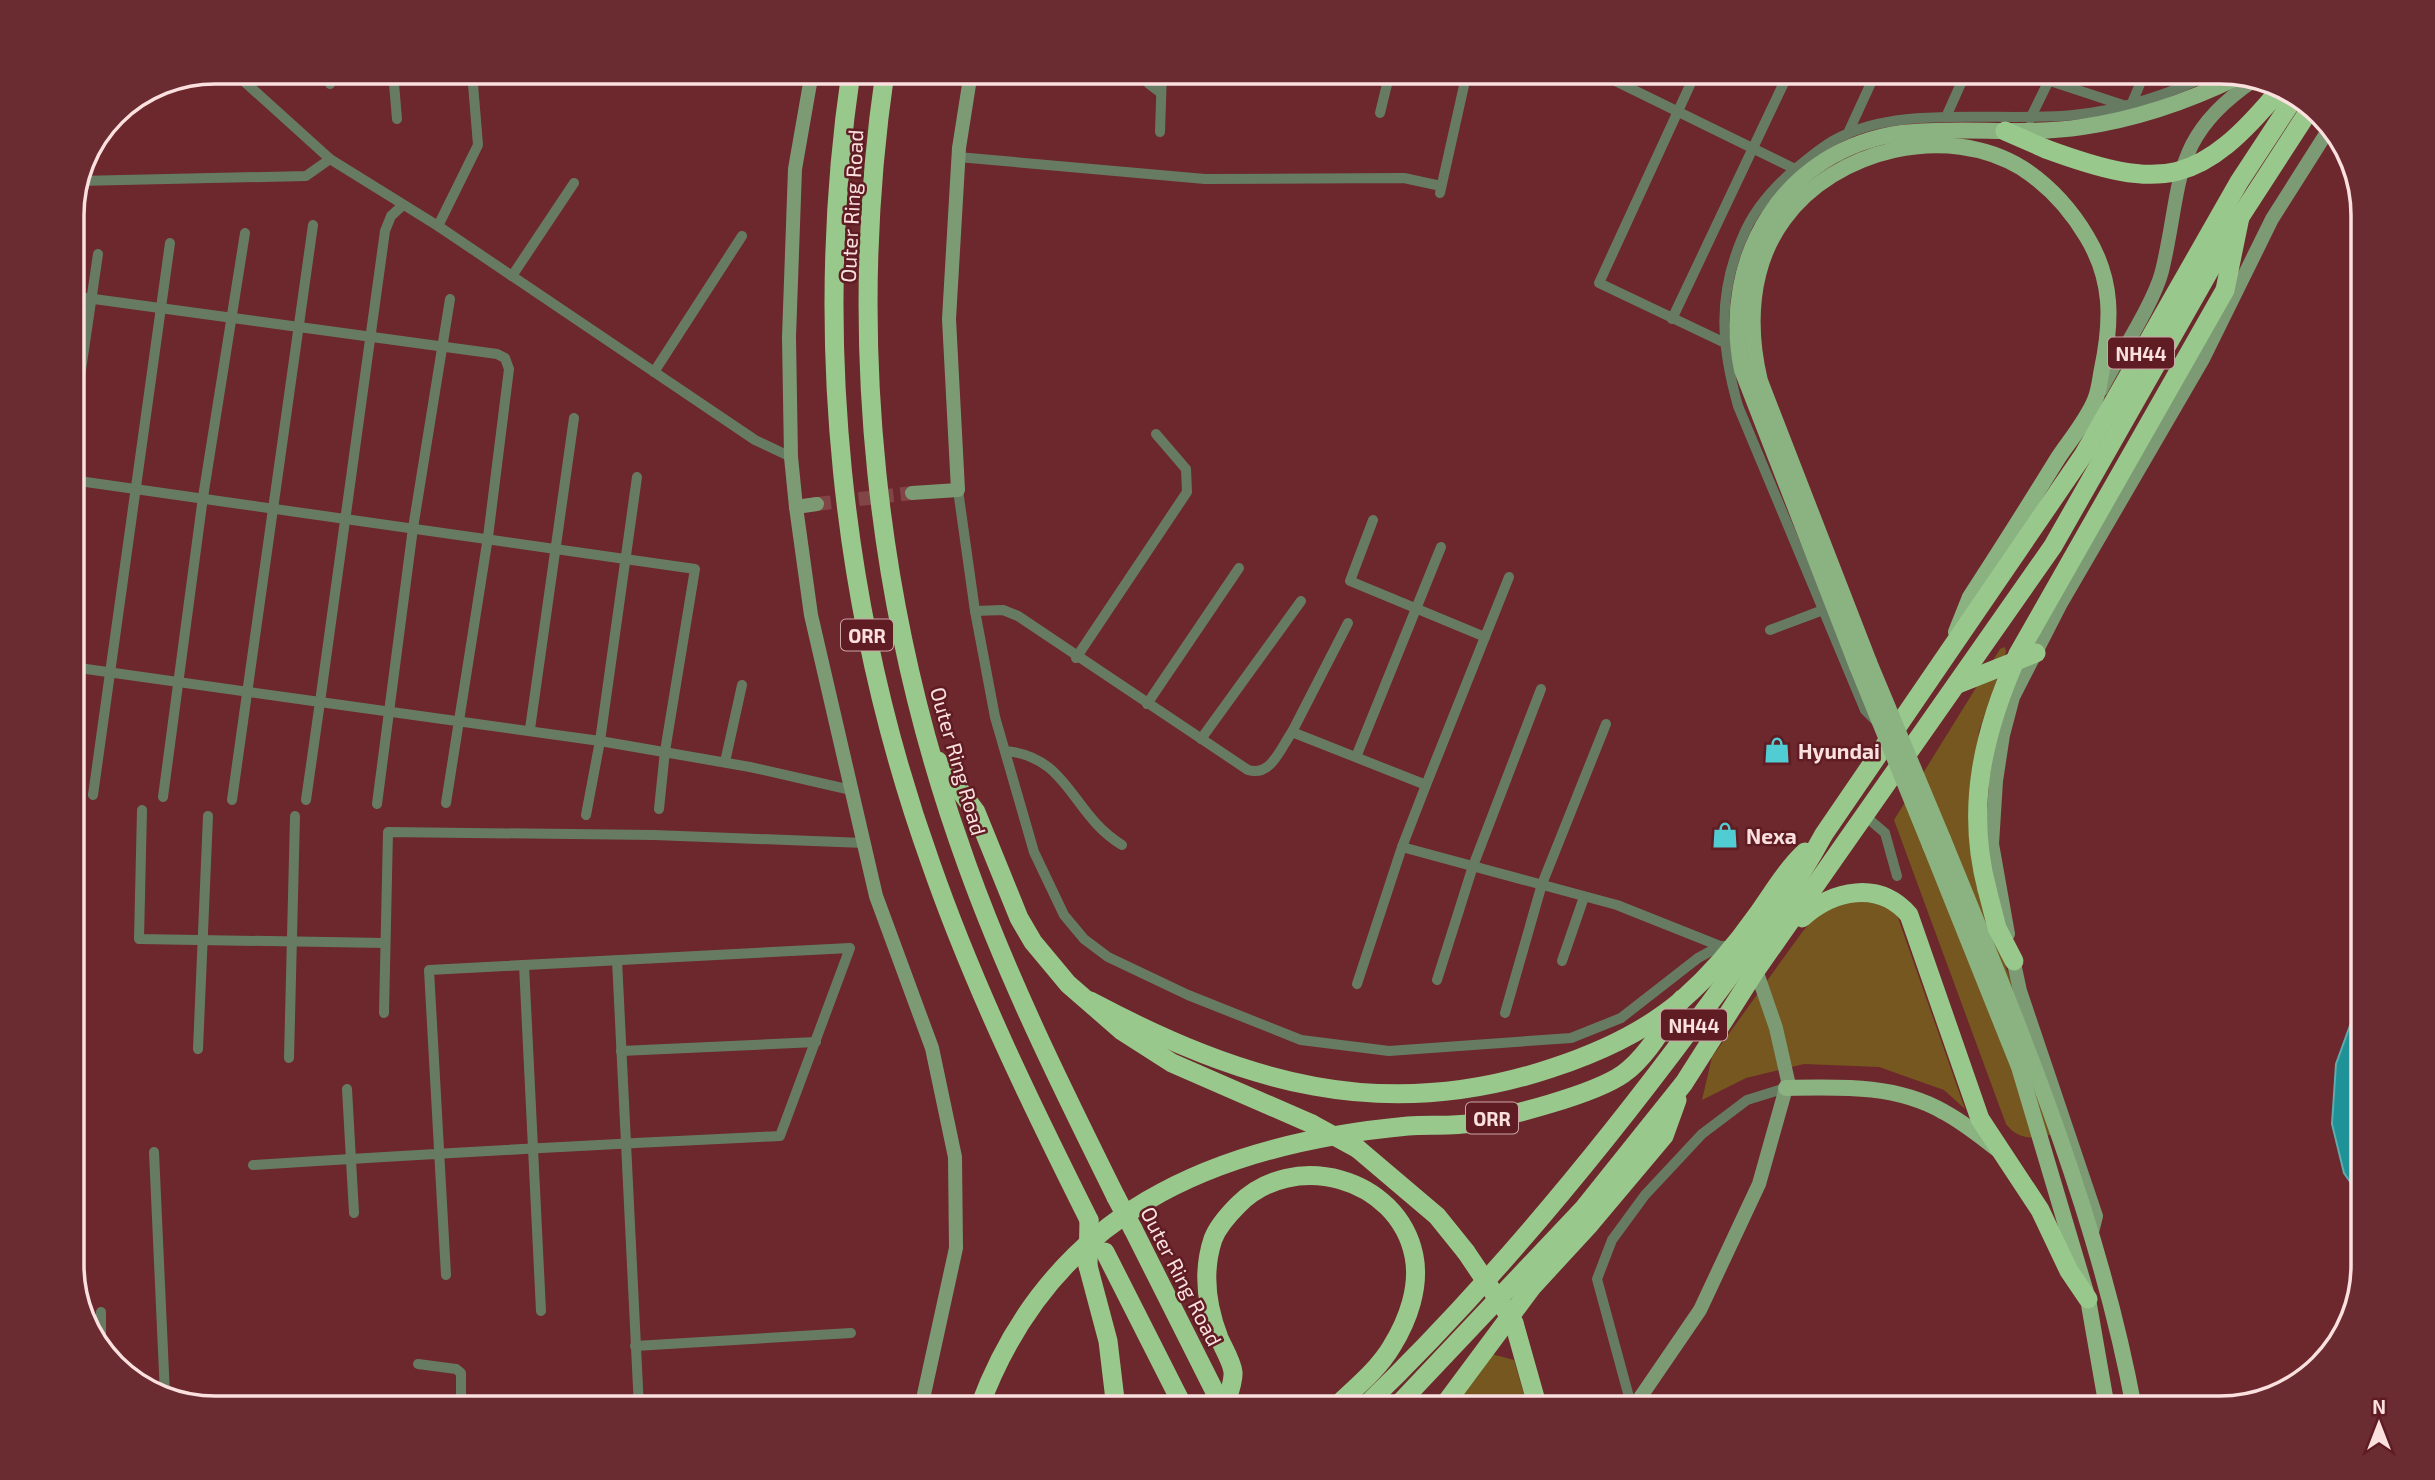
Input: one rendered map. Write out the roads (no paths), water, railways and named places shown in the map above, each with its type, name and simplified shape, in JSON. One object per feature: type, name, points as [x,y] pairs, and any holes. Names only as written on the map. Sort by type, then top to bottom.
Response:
[{"type":"highway","name":"Outer Ring Road","points":[[850,84],[838,189],[834,308],[842,459],[853,551],[869,643],[898,760],[929,861],[999,1034],[1089,1220],[1179,1396]]},
{"type":"highway","name":"Outer Ring Road","points":[[884,84],[874,165],[868,308],[869,350],[875,456],[886,546],[909,669],[930,751],[967,866],[1008,969],[1116,1197],[1218,1396]]},
{"type":"highway","points":[[2005,131],[2046,149],[2124,174],[2168,173],[2195,165],[2225,149],[2243,133],[2274,96]]},
{"type":"highway","name":"NH44","points":[[1375,1396],[1474,1295],[1616,1130],[1796,886],[1824,835],[2084,454],[2239,182],[2290,105]]},
{"type":"highway","name":"NH44","points":[[1407,1396],[1490,1311],[1584,1208],[1684,1083],[1756,970],[2053,546],[2240,217],[2306,116]]},
{"type":"highway","points":[[2014,961],[1997,928],[1979,847],[1977,808],[1982,762],[1994,710],[2018,654],[2225,290],[2240,217]]},
{"type":"highway","points":[[1958,684],[2036,653]]},
{"type":"highway","points":[[930,751],[976,812],[1019,918],[1033,942],[1068,984],[1144,1037],[1172,1063],[1312,1124],[1358,1149],[1437,1216],[1466,1252],[1514,1323],[1535,1396]]},
{"type":"highway","points":[[1863,778],[1882,791]]},
{"type":"highway","name":"ORR","points":[[985,1396],[1027,1314],[1068,1262],[1103,1231],[1151,1197],[1229,1160],[1294,1142],[1412,1125],[1472,1123],[1609,1083],[1637,1061],[1682,999],[1797,859],[1824,835]]},
{"type":"highway","points":[[1777,941],[1819,902],[1836,894],[1867,893],[1899,904],[1909,915],[1980,1119],[2040,1210],[2068,1270],[2088,1299]]},
{"type":"highway","name":"ORR","points":[[1144,1037],[1232,1066],[1308,1086],[1375,1094],[1432,1094],[1504,1083],[1584,1057],[1637,1030],[1682,999]]},
{"type":"highway","points":[[1423,1396],[1532,1287],[1590,1224],[1664,1136],[1684,1083]]},
{"type":"highway","points":[[1227,1396],[1233,1372],[1214,1325],[1207,1293],[1208,1262],[1214,1237],[1225,1218],[1245,1198],[1270,1182],[1321,1174],[1349,1181],[1375,1196],[1406,1233],[1414,1256],[1412,1303],[1391,1348],[1345,1396]]},
{"type":"highway","name":"ORR","points":[[1089,1220],[1088,1266],[1108,1341],[1115,1396]]},
{"type":"highway","points":[[1451,1396],[1532,1287]]},
{"type":"highway","points":[[1474,1295],[1490,1311]]},
{"type":"main road","points":[[810,84],[795,169],[789,337],[791,457],[796,508],[811,615],[876,896],[932,1048],[955,1157],[956,1248],[924,1396]]},
{"type":"main road","points":[[912,493],[958,489],[949,319],[958,157],[969,84]]},
{"type":"main road","points":[[2131,1396],[2091,1236],[2011,1004],[1937,842],[1742,370],[1736,326],[1745,263],[1751,244],[1779,201],[1800,180],[1836,155],[1855,146],[1901,134],[2082,127],[2126,118],[2187,99],[2222,84]]},
{"type":"main road","points":[[1947,653],[1970,597],[2095,400],[2162,272],[2175,192],[2185,158],[2225,100],[2245,86]]},
{"type":"main road","points":[[2091,1236],[2096,1216],[2020,991],[1992,844],[1996,781],[2003,735],[2013,697],[2036,653],[2203,359],[2272,219],[2325,136]]},
{"type":"main road","points":[[1863,664],[1771,411],[1755,358],[1752,323],[1757,282],[1772,238],[1796,204],[1826,178],[1850,165],[1894,150],[1949,146],[1971,149],[2020,167],[2064,206],[2081,228],[2103,270],[2110,309],[2095,400]]},
{"type":"main road","points":[[796,508],[817,504]]},
{"type":"main road","points":[[1937,842],[2019,1067],[2088,1299],[2105,1396]]},
{"type":"main road","points":[[1640,1396],[1700,1310],[1759,1184],[1788,1081],[1776,1028],[1756,970]]},
{"type":"main road","points":[[1786,1088],[1849,1086],[1898,1093],[1943,1111],[1999,1150]]},
{"type":"street","points":[[247,84],[330,159],[438,226],[764,445],[791,457]]},
{"type":"street","points":[[394,84],[397,119]]},
{"type":"street","points":[[438,226],[478,145],[473,84]]},
{"type":"street","points":[[1149,84],[1161,93]]},
{"type":"street","points":[[1160,132],[1161,84]]},
{"type":"street","points":[[1380,113],[1387,84]]},
{"type":"street","points":[[958,157],[1205,179],[1404,178],[1441,189],[1464,84]]},
{"type":"street","points":[[1630,84],[1678,112],[1795,169]]},
{"type":"street","points":[[1691,84],[1599,283],[1723,342]]},
{"type":"street","points":[[1672,318],[1783,84]]},
{"type":"street","points":[[1848,133],[1870,84]]},
{"type":"street","points":[[1945,117],[1960,84]]},
{"type":"street","points":[[2030,119],[2045,84]]},
{"type":"street","points":[[2062,84],[2128,104]]},
{"type":"street","points":[[2128,104],[2139,84]]},
{"type":"street","points":[[1892,734],[1865,710],[1738,407],[1723,342],[1723,314],[1734,256],[1751,216],[1777,185],[1795,169],[1818,150],[1848,133],[1905,120],[1945,117],[2030,119],[2077,115],[2128,104],[2182,84]]},
{"type":"street","points":[[88,181],[306,176],[330,159]]},
{"type":"street","points":[[512,276],[574,183]]},
{"type":"street","points":[[306,800],[385,231],[391,216],[403,205]]},
{"type":"street","points":[[232,800],[313,225]]},
{"type":"street","points":[[163,797],[229,318],[245,233]]},
{"type":"street","points":[[654,372],[742,236]]},
{"type":"street","points":[[93,795],[170,243]]},
{"type":"street","points":[[84,338],[98,254]]},
{"type":"street","points":[[84,298],[162,306],[229,318],[371,335],[497,354],[505,358],[509,369],[488,537],[446,803]]},
{"type":"street","points":[[377,804],[413,528],[450,299]]},
{"type":"street","points":[[530,729],[574,418]]},
{"type":"street","points":[[1076,658],[1187,492],[1186,469],[1156,433]]},
{"type":"street","points":[[586,815],[600,741],[637,477]]},
{"type":"street","points":[[84,482],[692,568],[695,572],[665,751],[659,809]]},
{"type":"street","points":[[958,489],[975,611],[995,717],[1034,852],[1065,915],[1084,939],[1108,957],[1188,995],[1301,1040],[1389,1051],[1571,1038],[1621,1018],[1698,958],[1726,946]]},
{"type":"street","points":[[1373,520],[1350,581],[1485,637]]},
{"type":"street","points":[[1356,757],[1441,547]]},
{"type":"street","points":[[1147,704],[1239,568]]},
{"type":"street","points":[[1357,984],[1402,847],[1509,577]]},
{"type":"street","points":[[1201,739],[1300,601]]},
{"type":"street","points":[[975,611],[1003,610],[1018,617],[1076,658],[1257,773],[1266,770],[1292,732],[1349,623]]},
{"type":"street","points":[[1770,630],[1823,610]]},
{"type":"street","points":[[84,669],[458,722],[530,729],[724,762],[851,790]]},
{"type":"street","points":[[724,762],[742,684]]},
{"type":"street","points":[[1437,980],[1473,866],[1541,688]]},
{"type":"street","points":[[1504,1013],[1542,884],[1606,724]]},
{"type":"street","points":[[1292,732],[1426,785]]},
{"type":"street","points":[[1005,751],[1024,752],[1045,762],[1062,778],[1096,827],[1122,845]]},
{"type":"street","points":[[142,810],[139,939],[385,943]]},
{"type":"street","points":[[1864,815],[1885,833],[1897,876]]},
{"type":"street","points":[[198,1048],[208,816]]},
{"type":"street","points":[[289,1058],[295,816]]},
{"type":"street","points":[[384,1013],[388,832],[654,835],[864,843]]},
{"type":"street","points":[[1402,847],[1617,905],[1726,946]]},
{"type":"street","points":[[1562,961],[1584,897]]},
{"type":"street","points":[[253,1165],[439,1154],[533,1148],[780,1136],[850,948],[429,970],[439,1154],[446,1276]]},
{"type":"street","points":[[617,960],[638,1396]]},
{"type":"street","points":[[524,965],[541,1311]]},
{"type":"street","points":[[621,1051],[816,1042]]},
{"type":"street","points":[[1629,1396],[1597,1279],[1612,1240],[1645,1195],[1702,1134],[1747,1100],[1786,1088]]},
{"type":"street","points":[[347,1089],[354,1213]]},
{"type":"street","points":[[154,1152],[166,1386]]},
{"type":"street","points":[[101,1312],[101,1328]]},
{"type":"street","points":[[635,1346],[851,1333]]},
{"type":"street","points":[[418,1364],[456,1369],[461,1373],[461,1396]]},
{"type":"water","points":[[2351,1023],[2351,1183],[2344,1173],[2332,1124],[2336,1064]]},
{"type":"tunnel","points":[[817,504],[912,493]]},
{"type":"place","name":"Hyundai","points":[[1777,750]]},
{"type":"place","name":"Nexa","points":[[1725,835]]}]
